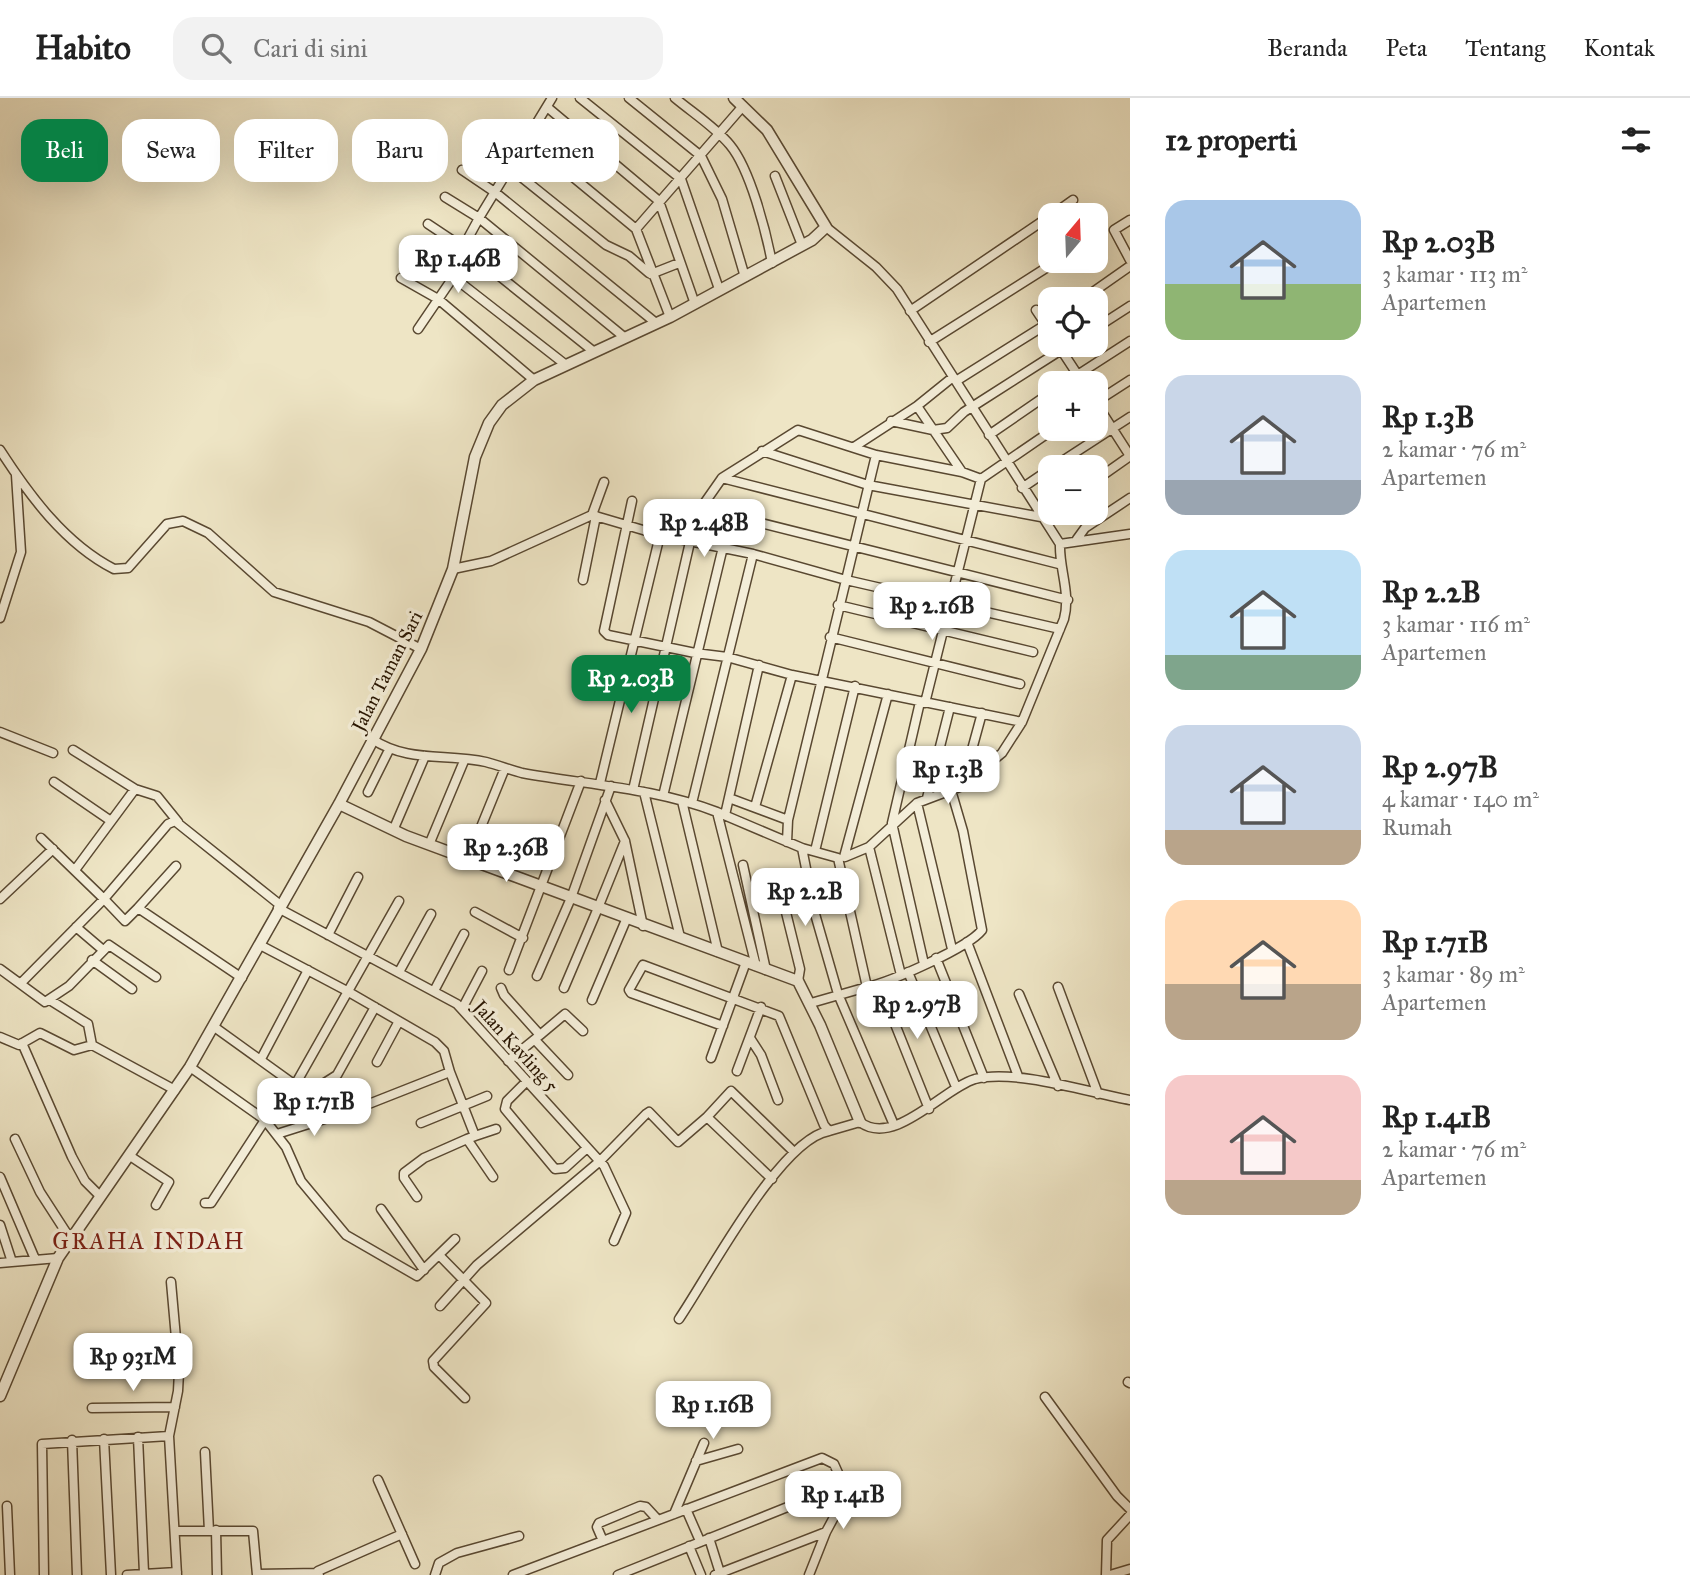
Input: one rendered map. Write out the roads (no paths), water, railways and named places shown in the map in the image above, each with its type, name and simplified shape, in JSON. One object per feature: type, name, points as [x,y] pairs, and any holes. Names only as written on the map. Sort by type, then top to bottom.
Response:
[{"type":"street","points":[[540,119],[552,98]]},
{"type":"street","points":[[580,98],[681,179],[719,289]]},
{"type":"street","points":[[629,98],[701,156],[722,199],[745,276]]},
{"type":"street","points":[[676,98],[718,134],[737,155],[768,242],[772,263]]},
{"type":"street","points":[[734,98],[758,119],[777,144],[826,227],[876,267],[897,289],[1038,513]]},
{"type":"street","points":[[631,224],[681,179],[743,106]]},
{"type":"street","points":[[547,107],[659,201],[695,304]]},
{"type":"street","points":[[775,176],[802,246]]},
{"type":"street","points":[[480,182],[656,323]]},
{"type":"street","points":[[418,329],[454,276],[467,250],[466,242],[503,182]]},
{"type":"street","points":[[530,182],[606,245],[629,256],[651,274]]},
{"type":"street","points":[[580,182],[631,224],[670,317]]},
{"type":"street","points":[[445,197],[479,218],[624,337]]},
{"type":"street","points":[[1069,203],[1073,200]]},
{"type":"street","points":[[1130,220],[1114,230],[1130,260]]},
{"type":"street","points":[[428,224],[467,250],[593,352]]},
{"type":"street","points":[[911,311],[1038,225]]},
{"type":"street","name":"Jalan Taman Sari","points":[[0,1396],[58,1258],[190,1067],[339,804],[421,649],[453,569],[475,457],[482,437],[502,405],[534,380],[695,304],[802,246],[826,227]]},
{"type":"street","points":[[430,259],[566,365]]},
{"type":"street","points":[[651,274],[679,263]]},
{"type":"street","points":[[1100,287],[1130,266]]},
{"type":"street","points":[[929,342],[1038,273]]},
{"type":"street","points":[[401,278],[438,299],[534,380]]},
{"type":"street","points":[[1108,320],[1130,306]]},
{"type":"street","points":[[854,447],[955,379],[1038,332]]},
{"type":"street","points":[[1083,371],[1130,341]]},
{"type":"street","points":[[891,421],[933,430],[947,428],[972,407],[1047,357]]},
{"type":"street","points":[[1108,394],[1130,380]]},
{"type":"street","points":[[989,435],[1038,401]]},
{"type":"street","points":[[916,406],[962,472]]},
{"type":"street","points":[[1072,455],[1130,417]]},
{"type":"street","points":[[1108,424],[1130,456],[1108,472]]},
{"type":"street","points":[[633,790],[688,541],[701,508],[722,478],[798,430],[876,455],[962,472],[981,479]]},
{"type":"street","points":[[924,964],[892,823],[981,479],[1038,440]]},
{"type":"street","points":[[0,450],[16,475],[68,535],[114,569],[128,568],[167,524],[183,521],[208,533],[274,592],[369,622],[421,649]]},
{"type":"street","points":[[762,451],[867,485],[973,507],[1038,517]]},
{"type":"street","points":[[787,842],[788,820],[824,680],[852,545],[876,455]]},
{"type":"street","points":[[0,618],[21,552],[16,475]]},
{"type":"street","points":[[1021,488],[1038,477]]},
{"type":"street","points":[[722,478],[1059,564]]},
{"type":"street","points":[[583,580],[594,516],[604,482]]},
{"type":"street","points":[[1077,540],[1087,527],[1130,498]]},
{"type":"street","points":[[632,501],[604,631],[608,635],[727,657],[792,674],[1022,722]]},
{"type":"street","points":[[701,508],[1068,600]]},
{"type":"street","points":[[453,569],[491,561],[594,516],[660,535],[753,554],[846,580],[1060,629]]},
{"type":"street","points":[[372,739],[389,750],[600,783],[692,803],[802,848],[841,857],[869,847],[892,823],[917,803],[962,786],[1002,753],[1022,722],[1060,629],[1068,600],[1059,564],[1060,544],[1047,525]]},
{"type":"street","points":[[1060,544],[1128,533]]},
{"type":"street","points":[[600,783],[660,535]]},
{"type":"street","points":[[663,796],[695,653],[723,547]]},
{"type":"street","points":[[692,803],[753,554]]},
{"type":"street","points":[[838,605],[1033,652]]},
{"type":"street","points":[[831,637],[1020,684]]},
{"type":"street","points":[[756,966],[721,814],[729,798],[759,665]]},
{"type":"street","points":[[755,807],[792,674]]},
{"type":"street","points":[[815,851],[855,686]]},
{"type":"street","points":[[867,987],[841,857],[888,694]]},
{"type":"street","points":[[927,798],[950,707]]},
{"type":"street","points":[[962,786],[982,713]]},
{"type":"street","points":[[0,732],[53,753]]},
{"type":"street","name":"Jalan Kavling 5","points":[[73,750],[135,789],[157,796],[179,823],[279,906],[462,1009],[602,1164]]},
{"type":"street","points":[[368,792],[389,750]]},
{"type":"street","points":[[395,826],[425,757]]},
{"type":"street","points":[[431,839],[464,761]]},
{"type":"street","points":[[469,856],[505,768]]},
{"type":"street","points":[[509,970],[582,781]]},
{"type":"street","points":[[54,782],[111,821]]},
{"type":"street","points":[[537,976],[572,895],[611,786]]},
{"type":"street","points":[[75,870],[135,789]]},
{"type":"street","points":[[811,1003],[879,984],[936,958],[980,933],[982,925],[951,790]]},
{"type":"street","points":[[644,792],[680,937]]},
{"type":"street","points":[[729,798],[788,820]]},
{"type":"street","points":[[605,800],[625,841],[646,925]]},
{"type":"street","points":[[682,801],[718,952]]},
{"type":"street","points":[[917,803],[952,949]]},
{"type":"street","points":[[339,804],[407,834],[798,981],[811,1003],[860,1122],[868,1128],[879,1129],[894,1125],[929,1109],[956,1087],[984,1078],[1017,1076],[1130,1100]]},
{"type":"street","points":[[367,818],[395,826],[407,834],[431,839],[447,849]]},
{"type":"street","points":[[21,984],[104,899],[168,824],[179,823]]},
{"type":"street","points":[[41,838],[125,921],[176,866]]},
{"type":"street","points":[[564,988],[625,841]]},
{"type":"street","points":[[869,847],[904,973],[956,1087]]},
{"type":"street","points":[[802,848],[815,914],[838,994],[894,1125]]},
{"type":"street","points":[[0,899],[53,849]]},
{"type":"street","points":[[711,1058],[733,996],[756,966],[743,865]]},
{"type":"street","points":[[777,876],[800,969],[798,981]]},
{"type":"street","points":[[328,935],[358,877]]},
{"type":"street","points":[[205,1203],[211,1203],[265,1120],[295,1085],[399,901]]},
{"type":"street","points":[[599,906],[626,920],[646,925]]},
{"type":"street","points":[[138,908],[242,978]]},
{"type":"street","points":[[475,912],[523,938]]},
{"type":"street","points":[[399,972],[431,914]]},
{"type":"street","points":[[592,1000],[626,920]]},
{"type":"street","points":[[76,927],[103,950]]},
{"type":"street","points":[[434,991],[464,934]]},
{"type":"street","points":[[967,942],[1017,1076]]},
{"type":"street","points":[[0,969],[45,1002],[109,945],[156,977]]},
{"type":"street","points":[[260,945],[347,990],[435,1042],[444,1051],[471,1138],[493,1177]]},
{"type":"street","points":[[936,958],[984,1078]]},
{"type":"street","points":[[92,961],[132,989]]},
{"type":"street","points":[[723,1026],[629,990],[638,970],[643,965],[733,996],[779,1016],[824,1125],[830,1131]]},
{"type":"street","points":[[261,1059],[309,970]]},
{"type":"street","points":[[462,1009],[482,971]]},
{"type":"street","points":[[879,984],[929,1109]]},
{"type":"street","points":[[1058,987],[1098,1094]]},
{"type":"street","points":[[501,988],[568,1075]]},
{"type":"street","points":[[1019,994],[1058,1086]]},
{"type":"street","points":[[50,1000],[88,1024],[92,1045]]},
{"type":"street","points":[[315,1090],[337,1075],[375,1007]]},
{"type":"street","points":[[737,1071],[761,1007]]},
{"type":"street","points":[[508,1061],[565,1014],[583,1031]]},
{"type":"street","points":[[377,1062],[399,1021]]},
{"type":"street","points":[[213,1026],[295,1085]]},
{"type":"street","points":[[0,1037],[13,1045],[40,1033],[74,1050],[92,1045],[176,1090]]},
{"type":"street","points":[[750,1038],[757,1045],[778,1100]]},
{"type":"street","points":[[22,1043],[72,1157],[85,1181],[100,1196]]},
{"type":"street","points":[[190,1067],[265,1120],[292,1157],[301,1181],[346,1235],[416,1276],[455,1240]]},
{"type":"street","points":[[276,1133],[356,1109],[450,1072]]},
{"type":"street","points":[[526,1082],[507,1101],[505,1110],[555,1169],[565,1167],[587,1148]]},
{"type":"street","points":[[440,1306],[463,1280],[602,1164],[649,1112],[678,1142],[731,1091],[794,1152]]},
{"type":"street","points":[[421,1123],[487,1096]]},
{"type":"street","points":[[706,1117],[772,1179]]},
{"type":"street","points":[[679,1319],[772,1179],[794,1152],[813,1136],[860,1122]]},
{"type":"street","points":[[417,1197],[404,1178],[404,1173],[424,1158],[496,1129]]},
{"type":"street","points":[[15,1139],[40,1192],[71,1240]]},
{"type":"street","points":[[130,1156],[169,1182],[156,1205]]},
{"type":"street","points":[[602,1164],[625,1213],[614,1241]]},
{"type":"street","points":[[0,1177],[35,1259]]},
{"type":"street","points":[[381,1209],[424,1270]]},
{"type":"street","points":[[0,1225],[12,1262]]},
{"type":"street","points":[[440,1256],[486,1303],[433,1361],[435,1367],[465,1398]]},
{"type":"street","points":[[0,1263],[58,1258]]},
{"type":"street","points":[[127,1575],[177,1574],[177,1531],[169,1436],[178,1372],[171,1282]]},
{"type":"street","points":[[1045,1397],[1130,1509]]},
{"type":"street","points":[[92,1408],[175,1407]]},
{"type":"street","points":[[44,1575],[42,1444],[72,1440],[169,1436]]},
{"type":"street","points":[[138,1437],[144,1573]]},
{"type":"street","points":[[104,1439],[111,1575]]},
{"type":"street","points":[[72,1440],[77,1575]]},
{"type":"street","points":[[674,1514],[704,1443]]},
{"type":"street","points":[[696,1461],[738,1449]]},
{"type":"street","points":[[205,1452],[216,1575]]},
{"type":"street","points":[[513,1575],[538,1571],[603,1541],[816,1458],[834,1464],[845,1484],[846,1493],[826,1532],[809,1575]]},
{"type":"street","points":[[379,1480],[415,1564]]},
{"type":"street","points":[[618,1575],[845,1484]]},
{"type":"street","points":[[7,1506],[10,1575]]},
{"type":"street","points":[[603,1541],[599,1523],[638,1506],[646,1507],[658,1520]]},
{"type":"street","points":[[686,1509],[704,1540],[718,1574],[826,1532]]},
{"type":"street","points":[[1130,1515],[1107,1541],[1108,1575],[1130,1569]]},
{"type":"street","points":[[177,1531],[253,1531],[257,1575],[319,1573],[402,1534]]},
{"type":"street","points":[[435,1575],[439,1563],[457,1553],[519,1536]]},
{"type":"street","points":[[690,1546],[701,1575]]},
{"type":"district","name":"GRAHA INDAH","points":[[149,1241]]}]
